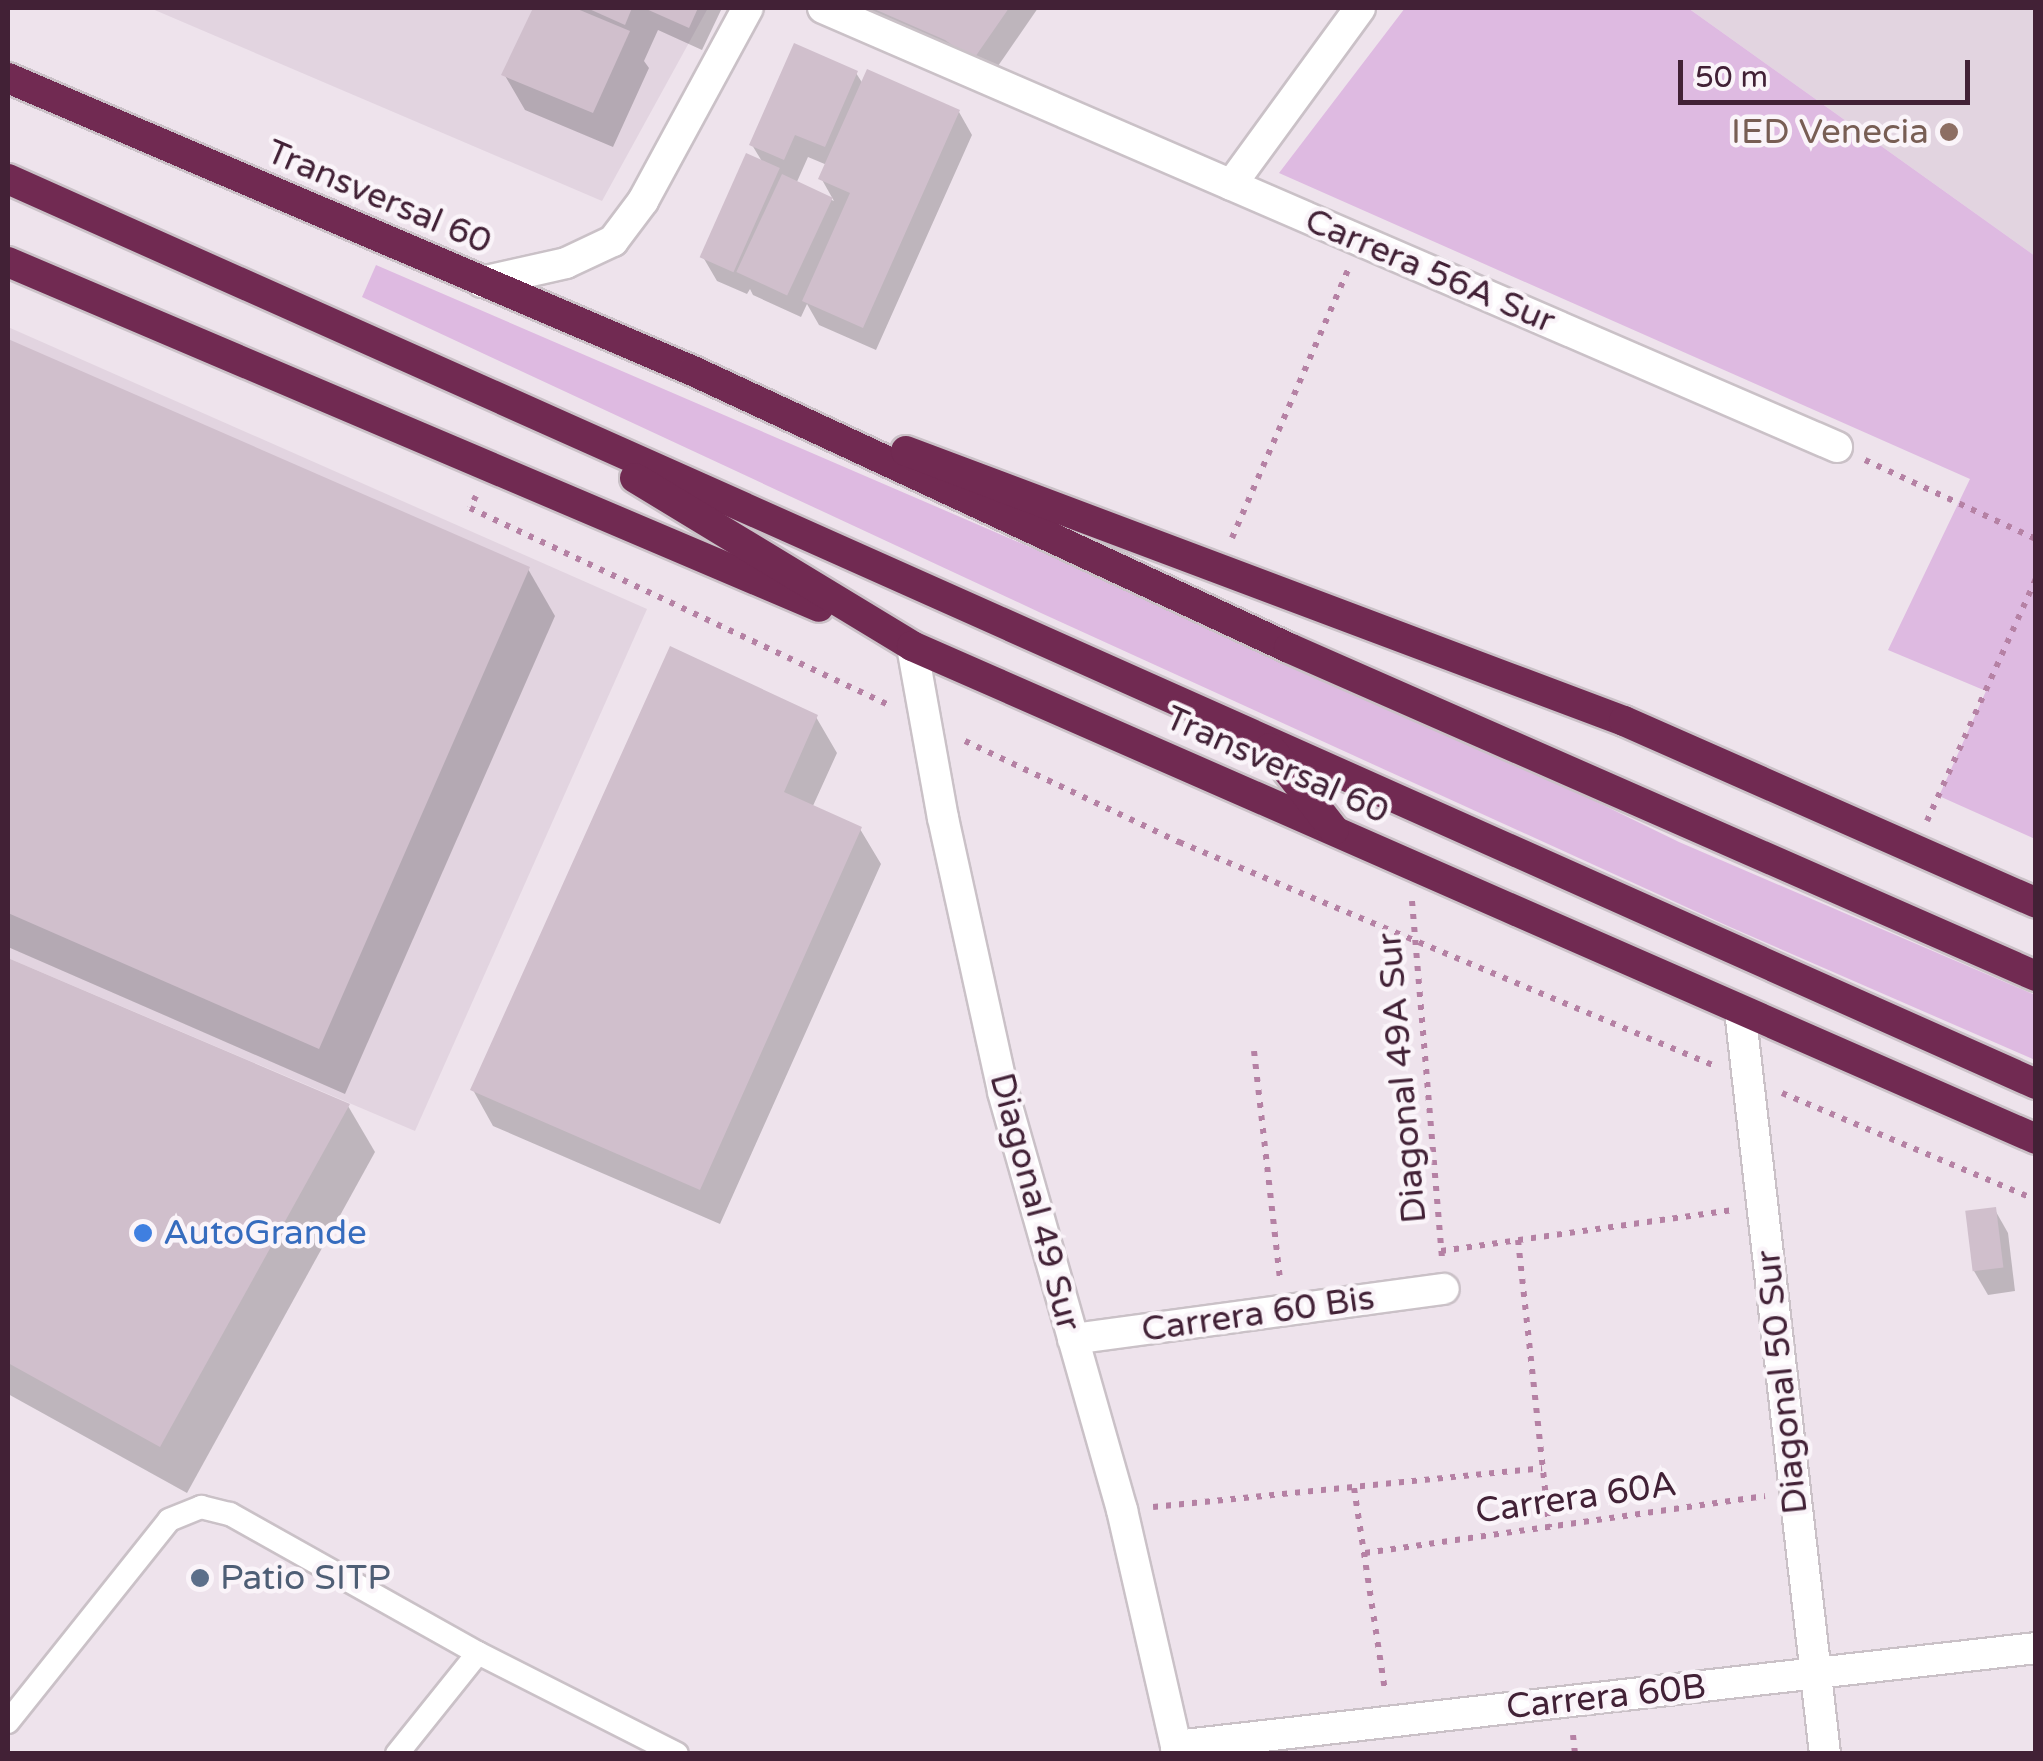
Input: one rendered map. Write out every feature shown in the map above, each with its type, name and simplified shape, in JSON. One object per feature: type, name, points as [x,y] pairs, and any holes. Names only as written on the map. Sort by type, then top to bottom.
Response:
[{"type":"highway","name":"Transversal 60","points":[[8,78],[693,371],[1307,656],[2036,976]]},
{"type":"highway","name":"Transversal 60","points":[[8,179],[1268,745],[2036,1084]]},
{"type":"highway","points":[[8,262],[912,646]]},
{"type":"highway","name":"Transversal 60","points":[[693,371],[1624,721],[2036,903]]},
{"type":"highway","name":"Transversal 60","points":[[517,407],[912,646],[2036,1140]]},
{"type":"highway","points":[[1268,745],[1336,832]]},
{"type":"street","points":[[482,282],[566,263],[613,241],[643,202],[748,8]]},
{"type":"street","name":"Carrera 56A Sur","points":[[822,8],[1837,447]]},
{"type":"street","points":[[1231,185],[1360,8]]},
{"type":"street","name":"Diagonal 49 Sur","points":[[912,646],[1002,1092],[1122,1510],[1176,1751]]},
{"type":"street","name":"Diagonal 50 Sur","points":[[1740,1010],[1825,1754]]},
{"type":"street","name":"Carrera 60 Bis","points":[[1073,1339],[1444,1289]]},
{"type":"street","name":"Carrera 60B","points":[[1176,1751],[1389,1722],[2036,1648]]},
{"type":"lane","points":[[8,1722],[169,1520],[201,1507],[230,1514],[478,1653],[677,1754]]},
{"type":"lane","points":[[397,1754],[478,1653]]},
{"type":"path","points":[[1218,569],[1360,241]]},
{"type":"path","points":[[1837,447],[2036,539]]},
{"type":"path","points":[[470,508],[1179,842],[2036,1200]]},
{"type":"path","points":[[1915,849],[2036,578]]},
{"type":"path","name":"Diagonal 49A Sur","points":[[1409,864],[1444,1289]]},
{"type":"path","points":[[1254,1050],[1284,1310]]},
{"type":"path","points":[[1441,1251],[1762,1206]]},
{"type":"path","points":[[1518,1240],[1549,1527]]},
{"type":"path","name":"Carrera 60A","points":[[1122,1510],[1542,1468]]},
{"type":"path","points":[[1354,1488],[1389,1722]]},
{"type":"path","name":"Carrera 60A","points":[[1365,1553],[1795,1492]]},
{"type":"shaded area","points":[[150,8],[708,8],[602,201]]},
{"type":"shaded area","points":[[1405,8],[1688,8],[2035,256],[2035,839],[1939,796],[1986,691],[1888,650],[1970,479],[1279,173]]},
{"type":"shaded area","name":"IED Venecia","points":[[1688,8],[2035,8],[2035,256]]},
{"type":"shaded area","points":[[376,265],[1410,711],[1679,842],[2035,995],[2035,1060],[1730,927],[1041,613],[362,297]]},
{"type":"shaded area","points":[[8,327],[647,609],[415,1131],[8,958]]},
{"type":"building","points":[[533,8],[575,8],[630,31],[593,113],[501,75]]},
{"type":"building","points":[[587,8],[632,8],[625,25]]},
{"type":"building","points":[[644,8],[698,8],[689,28]]},
{"type":"building","points":[[872,8],[1009,8],[973,60],[945,40]]},
{"type":"building","points":[[794,43],[858,71],[825,147],[795,135],[784,160],[749,145]]},
{"type":"building","points":[[867,69],[960,110],[863,328],[802,301],[850,193],[818,179]]},
{"type":"building","points":[[746,153],[780,168],[733,272],[700,257]]},
{"type":"building","points":[[782,174],[833,198],[787,296],[736,272]]},
{"type":"building","points":[[8,339],[530,567],[319,1049],[8,913]]},
{"type":"building","points":[[670,646],[818,715],[784,792],[862,827],[700,1190],[470,1090]]},
{"type":"building","name":"AutoGrande","points":[[8,958],[350,1104],[160,1447],[8,1363]]},
{"type":"building","points":[[1996,1207],[2003,1268],[1973,1271],[1965,1211]]},
{"type":"place","name":"IED Venecia","points":[[1949,132]]},
{"type":"place","name":"AutoGrande","points":[[143,1233]]},
{"type":"place","name":"Patio SITP","points":[[200,1578]]}]
